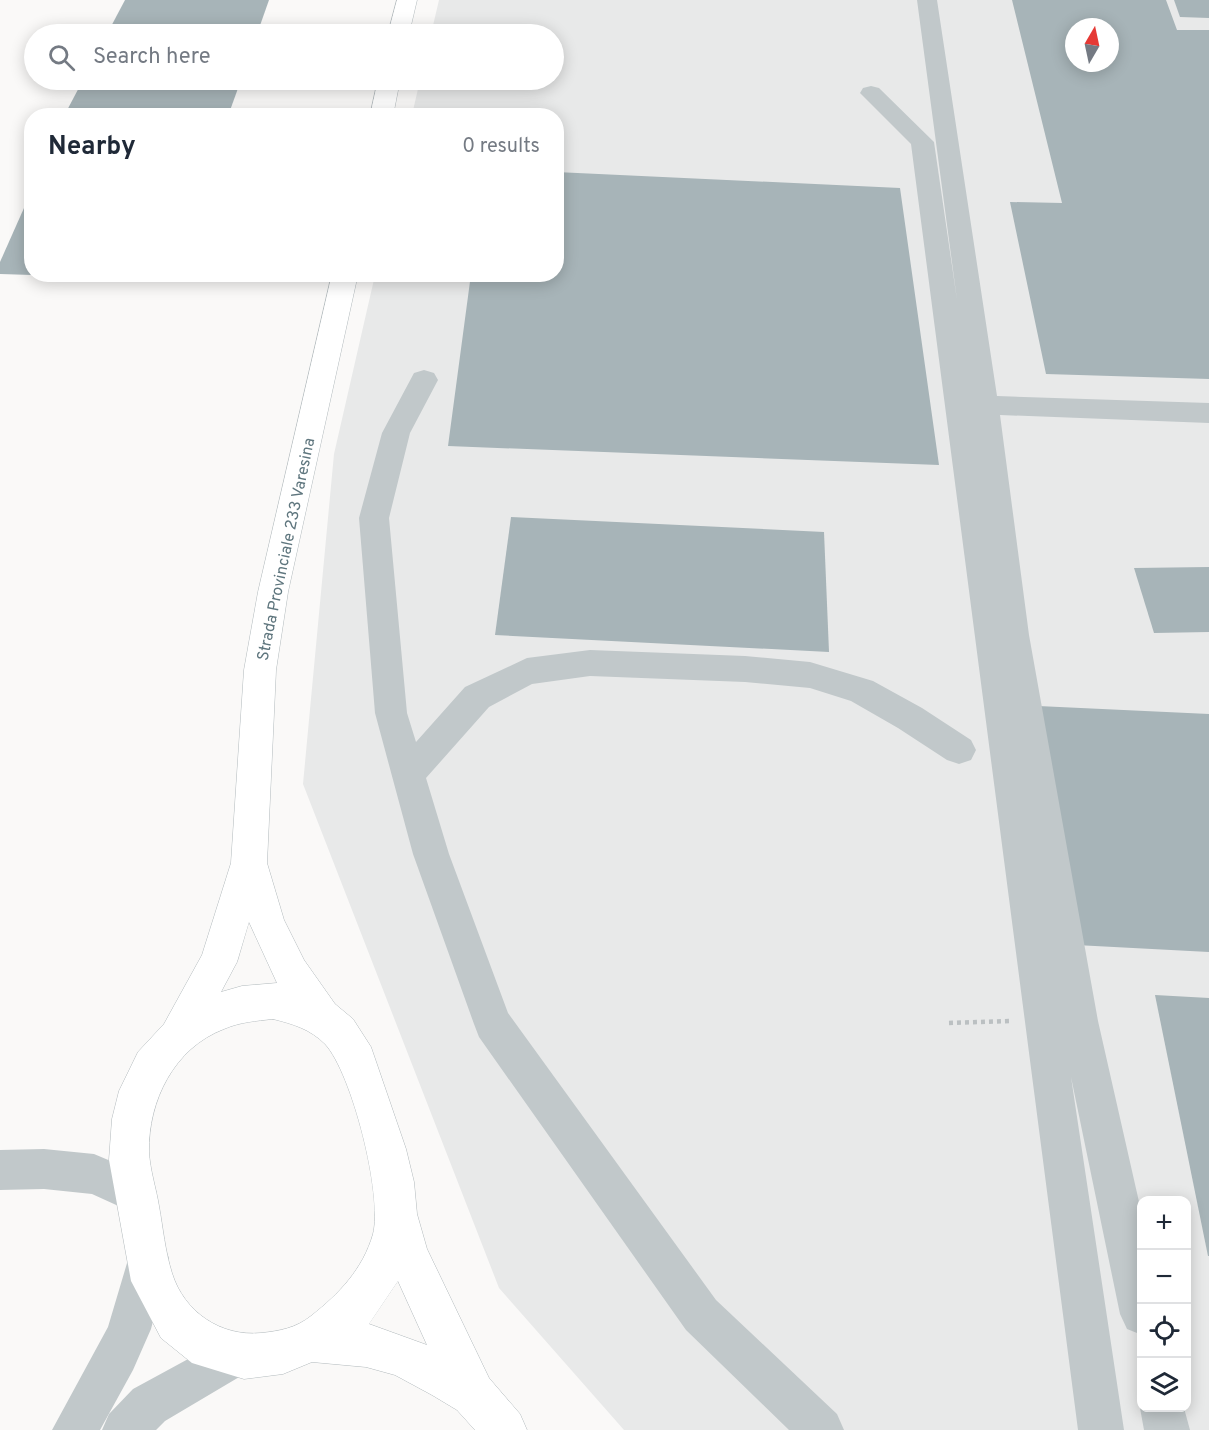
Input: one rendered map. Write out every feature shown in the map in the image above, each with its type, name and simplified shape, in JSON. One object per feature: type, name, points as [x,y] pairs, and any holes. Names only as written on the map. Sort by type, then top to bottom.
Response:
[{"type":"main road","points":[[401,24],[407,0]]},
{"type":"main road","points":[[383,108],[387,90]]},
{"type":"main road","name":"Strada Provinciale 233 Varesina","points":[[249,863],[254,743],[260,670],[269,614],[343,282]]},
{"type":"main road","points":[[249,863],[259,901],[274,941],[291,975],[321,1016],[343,1034],[355,1052],[363,1072],[391,1171],[396,1211],[406,1249],[473,1394],[504,1430]]},
{"type":"main road","points":[[178,1035],[218,962],[249,863]]},
{"type":"main road","points":[[321,1016],[296,1005],[273,1001],[252,1002],[213,1012],[178,1035],[160,1054],[142,1082],[131,1113],[129,1152],[148,1258],[158,1298],[182,1330],[216,1350],[236,1355],[274,1355],[294,1350],[314,1341],[337,1326],[368,1293],[388,1253],[394,1232],[396,1211]]},
{"type":"main road","points":[[314,1341],[366,1345],[400,1355],[424,1365],[473,1394]]},
{"type":"street","points":[[927,0],[985,405],[1013,635],[1078,1021],[1140,1304]]},
{"type":"street","points":[[871,93],[922,142],[1101,1430]]},
{"type":"street","points":[[424,380],[396,433],[374,518],[391,713],[431,854],[493,1024],[701,1315],[821,1430]]},
{"type":"street","points":[[985,405],[1209,413]]},
{"type":"street","points":[[408,775],[477,697],[527,672],[590,663],[745,669],[810,675],[861,691],[910,718],[959,750]]},
{"type":"street","points":[[0,1170],[44,1169],[94,1174],[136,1193]]},
{"type":"street","points":[[75,1430],[118,1355],[129,1329],[148,1258]]},
{"type":"street","points":[[125,1430],[149,1405],[236,1355]]},
{"type":"street","points":[[1163,1412],[1167,1430]]},
{"type":"shaded area","points":[[439,0],[1209,0],[1209,1430],[624,1430],[499,1288],[303,784],[334,454],[373,282],[564,282],[564,108],[414,108],[418,90],[564,90],[564,24],[433,24]]},
{"type":"building","points":[[125,0],[269,0],[261,24],[112,24]]},
{"type":"building","points":[[1012,0],[1166,0],[1177,30],[1209,30],[1209,379],[1046,374],[1010,202],[1062,203]]},
{"type":"building","points":[[1174,0],[1209,0],[1209,18],[1180,17]]},
{"type":"building","points":[[78,90],[237,90],[231,108],[68,108]]},
{"type":"building","points":[[564,172],[900,188],[939,465],[448,446],[470,282],[564,282]]},
{"type":"building","points":[[24,208],[24,275],[0,274],[0,262]]},
{"type":"building","points":[[511,517],[824,532],[829,652],[495,635]]},
{"type":"building","points":[[1209,567],[1209,632],[1154,633],[1134,568]]},
{"type":"building","points":[[1038,706],[1209,714],[1209,952],[1076,945]]},
{"type":"building","points":[[1155,995],[1209,998],[1209,1256],[1208,1256]]}]
